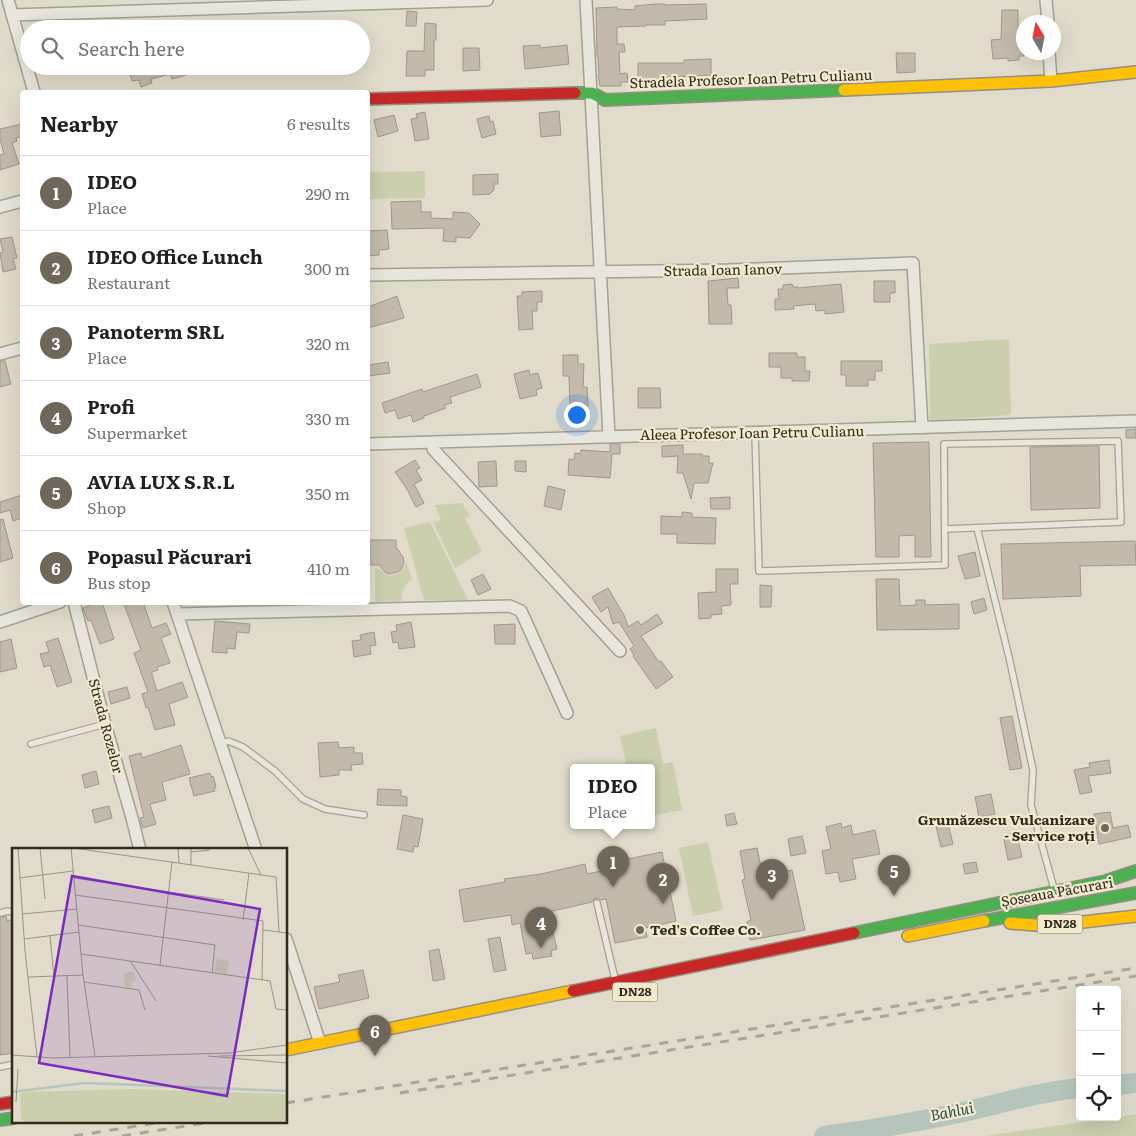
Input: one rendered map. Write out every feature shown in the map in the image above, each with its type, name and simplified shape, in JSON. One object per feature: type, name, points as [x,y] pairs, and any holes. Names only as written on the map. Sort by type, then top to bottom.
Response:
[{"type":"main road","name":"Stradela Profesor Ioan Petru Culianu","points":[[370,100],[592,94],[605,100],[1051,82],[1136,72]]},
{"type":"main road","name":"DN28","points":[[288,1050],[1054,892],[1106,881],[1136,871]]},
{"type":"main road","name":"Șoseaua Păcurari","points":[[1106,881],[1136,876]]},
{"type":"main road","name":"Șoseaua Păcurari","points":[[984,921],[1136,893]]},
{"type":"main road","name":"DN28","points":[[898,938],[984,921],[1048,926],[1136,916]]},
{"type":"street","points":[[8,0],[20,43]]},
{"type":"street","points":[[12,15],[487,0]]},
{"type":"street","points":[[586,0],[609,436]]},
{"type":"street","points":[[1046,0],[1047,15]]},
{"type":"street","points":[[1050,60],[1051,82]]},
{"type":"street","points":[[29,75],[33,90]]},
{"type":"street","points":[[0,207],[20,202]]},
{"type":"street","name":"Strada Ioan Ianov","points":[[370,275],[728,270],[913,263],[922,428]]},
{"type":"street","points":[[0,354],[20,349]]},
{"type":"street","name":"Aleea Profesor Ioan Petru Culianu","points":[[370,444],[1136,421]]},
{"type":"street","points":[[434,443],[433,449],[620,651]]},
{"type":"street","points":[[0,621],[51,605]]},
{"type":"street","name":"Strada Rozelor","points":[[75,605],[140,848]]},
{"type":"street","points":[[173,605],[255,848]]},
{"type":"street","points":[[176,614],[510,606],[521,612],[567,713]]},
{"type":"street","points":[[288,945],[320,1043]]},
{"type":"lane","points":[[755,433],[759,572],[945,565],[944,444],[1118,441],[1121,522],[946,529]]},
{"type":"lane","points":[[977,528],[1009,657],[1034,770],[1031,805],[1054,892]]},
{"type":"lane","points":[[31,744],[105,724]]},
{"type":"lane","points":[[220,744],[228,741],[243,747],[303,799],[325,809],[364,815]]},
{"type":"lane","points":[[597,903],[616,983]]},
{"type":"lane","points":[[0,913],[8,910],[12,912]]},
{"type":"green space","points":[[425,171],[425,198],[370,199],[370,172]]},
{"type":"green space","points":[[1009,339],[1011,415],[930,421],[929,344]]},
{"type":"green space","points":[[462,503],[470,516],[465,518],[482,551],[455,568],[433,522],[441,520],[435,505]]},
{"type":"green space","points":[[430,522],[468,600],[424,600],[404,528]]},
{"type":"green space","points":[[406,562],[412,579],[404,589],[402,601],[375,602],[375,568],[394,575],[402,571]]},
{"type":"green space","points":[[656,728],[663,764],[673,762],[682,810],[655,815],[655,764],[626,764],[620,736]]},
{"type":"green space","points":[[708,842],[723,910],[693,916],[679,848]]},
{"type":"green space","points":[[1136,1114],[1136,1136],[985,1136],[1089,1121],[1121,1121],[1121,1116]]},
{"type":"building","points":[[706,4],[707,19],[665,21],[665,25],[617,27],[617,44],[624,44],[625,52],[619,52],[620,74],[627,73],[628,82],[621,82],[621,86],[600,86],[597,57],[596,8],[617,7],[617,9],[635,10],[635,6]]},
{"type":"building","points":[[1002,10],[1018,10],[1018,15],[1016,15],[1016,60],[1019,60],[1008,61],[1008,58],[993,59],[991,40],[1001,39]]},
{"type":"building","points":[[407,11],[417,12],[416,26],[406,26]]},
{"type":"building","points":[[425,23],[436,24],[434,70],[425,70],[425,76],[406,76],[407,51],[424,51]]},
{"type":"building","points":[[540,45],[540,48],[567,45],[569,64],[525,69],[523,46]]},
{"type":"building","points":[[463,48],[479,48],[480,70],[463,71]]},
{"type":"building","points":[[896,53],[915,53],[915,72],[897,73]]},
{"type":"building","points":[[711,59],[711,75],[679,77],[679,80],[638,80],[638,63],[684,63],[684,60]]},
{"type":"building","points":[[130,75],[166,75],[151,79],[152,83],[141,87],[139,80],[132,81]]},
{"type":"building","points":[[170,75],[186,75],[172,79]]},
{"type":"building","points":[[559,111],[561,135],[541,137],[539,113]]},
{"type":"building","points":[[425,112],[429,139],[415,141],[411,119],[417,118],[416,114]]},
{"type":"building","points":[[394,115],[398,131],[378,137],[374,120]]},
{"type":"building","points":[[489,116],[490,122],[493,121],[496,134],[482,138],[477,119]]},
{"type":"building","points":[[20,124],[20,137],[16,138],[17,141],[12,143],[19,164],[0,170],[0,155],[4,154],[0,139],[0,129]]},
{"type":"building","points":[[498,174],[498,184],[494,184],[494,190],[490,194],[473,195],[473,175]]},
{"type":"building","points":[[421,201],[421,212],[431,212],[431,218],[453,219],[453,212],[469,213],[480,224],[470,238],[456,237],[456,242],[443,241],[444,228],[392,229],[391,202]]},
{"type":"building","points":[[387,230],[389,249],[379,250],[379,255],[370,256],[370,231]]},
{"type":"building","points":[[12,237],[17,258],[13,259],[16,269],[3,272],[0,253],[3,252],[0,239]]},
{"type":"building","points":[[738,278],[739,288],[727,288],[728,305],[731,305],[732,324],[709,324],[708,281]]},
{"type":"building","points":[[874,281],[895,281],[895,293],[890,293],[890,302],[874,302]]},
{"type":"building","points":[[792,284],[793,287],[798,288],[841,284],[844,312],[825,314],[825,310],[816,311],[815,304],[793,306],[794,309],[775,310],[775,299],[779,299],[778,289],[783,289],[783,285]]},
{"type":"building","points":[[542,291],[542,302],[537,302],[537,311],[532,311],[533,329],[519,330],[517,296],[522,296],[522,292]]},
{"type":"building","points":[[397,296],[404,318],[370,327],[370,306]]},
{"type":"building","points":[[769,353],[797,353],[797,357],[805,357],[805,371],[810,371],[809,381],[792,381],[792,378],[781,378],[781,367],[769,367]]},
{"type":"building","points":[[563,355],[578,355],[578,364],[584,364],[583,387],[587,387],[588,406],[570,407],[569,376],[563,376]]},
{"type":"building","points":[[0,361],[5,361],[11,384],[0,387]]},
{"type":"building","points":[[841,361],[882,361],[882,371],[875,371],[875,380],[868,380],[868,386],[846,386],[846,375],[841,375]]},
{"type":"building","points":[[388,362],[390,373],[370,376],[370,365]]},
{"type":"building","points":[[529,370],[530,375],[538,373],[542,388],[536,390],[537,395],[520,399],[514,374]]},
{"type":"building","points":[[477,374],[481,387],[450,397],[452,403],[444,405],[446,408],[424,416],[424,418],[413,422],[411,415],[398,419],[395,410],[385,413],[382,403],[422,389],[423,392]]},
{"type":"building","points":[[638,388],[660,388],[661,408],[638,408]]},
{"type":"building","points":[[1136,429],[1136,438],[1126,438],[1126,430]]},
{"type":"building","points":[[929,442],[931,557],[915,557],[915,535],[899,536],[899,557],[876,557],[873,443]]},
{"type":"building","points":[[610,444],[620,444],[620,454],[612,454],[610,478],[568,475],[569,459],[574,460],[575,453],[580,454],[581,450],[610,452]]},
{"type":"building","points":[[683,445],[683,454],[709,456],[709,463],[713,463],[708,483],[694,483],[691,499],[683,473],[677,473],[678,456],[662,457],[662,446]]},
{"type":"building","points":[[1099,446],[1100,508],[1031,510],[1030,447]]},
{"type":"building","points":[[415,460],[420,468],[416,470],[422,480],[414,484],[424,503],[416,507],[407,489],[395,472]]},
{"type":"building","points":[[496,461],[497,486],[479,487],[478,462]]},
{"type":"building","points":[[515,461],[526,461],[526,472],[515,471]]},
{"type":"building","points":[[548,486],[565,490],[561,510],[544,506]]},
{"type":"building","points":[[20,496],[20,519],[13,521],[10,510],[0,513],[0,502]]},
{"type":"building","points":[[730,497],[730,509],[711,509],[710,498]]},
{"type":"building","points":[[682,512],[692,513],[692,517],[716,518],[715,544],[677,543],[677,534],[661,534],[661,516],[682,517]]},
{"type":"building","points":[[3,519],[13,558],[0,562],[0,520]]},
{"type":"building","points":[[370,540],[396,540],[396,547],[404,562],[401,570],[389,574],[379,565],[370,565]]},
{"type":"building","points":[[1135,541],[1136,565],[1080,566],[1081,596],[1003,599],[1001,544]]},
{"type":"building","points":[[975,552],[980,576],[965,579],[958,556]]},
{"type":"building","points":[[716,569],[738,569],[738,584],[730,584],[731,605],[721,606],[722,614],[711,615],[711,618],[699,619],[698,593],[716,592]]},
{"type":"building","points":[[483,574],[491,589],[478,595],[471,580]]},
{"type":"building","points":[[876,579],[899,579],[900,606],[916,605],[916,600],[925,600],[925,605],[959,604],[959,629],[877,630]]},
{"type":"building","points":[[760,585],[772,586],[771,607],[760,607]]},
{"type":"building","points":[[608,588],[625,617],[628,627],[638,621],[641,625],[657,614],[663,623],[641,636],[659,662],[661,661],[673,677],[656,689],[633,656],[630,649],[634,646],[619,622],[613,624],[608,607],[601,612],[592,597]]},
{"type":"building","points":[[984,598],[987,610],[974,614],[971,602]]},
{"type":"building","points":[[90,605],[103,605],[114,639],[100,644],[91,620],[88,621],[83,608]]},
{"type":"building","points":[[124,605],[144,605],[152,628],[166,623],[171,634],[161,638],[170,663],[157,667],[158,670],[152,672],[152,675],[157,691],[182,682],[188,697],[169,704],[175,725],[155,730],[142,694],[148,692],[134,653],[141,650]]},
{"type":"building","points":[[215,621],[250,624],[249,633],[237,632],[235,649],[227,648],[227,653],[212,652]]},
{"type":"building","points":[[411,622],[415,647],[399,649],[398,642],[393,643],[391,632],[397,631],[396,625]]},
{"type":"building","points":[[515,624],[515,644],[495,644],[494,625]]},
{"type":"building","points":[[374,632],[376,645],[370,646],[371,654],[354,657],[352,641],[361,640],[360,635]]},
{"type":"building","points":[[58,638],[72,682],[57,687],[50,665],[44,667],[40,654],[49,652],[46,642]]},
{"type":"building","points":[[11,639],[17,668],[0,672],[0,642]]},
{"type":"building","points":[[127,687],[130,698],[111,704],[108,692]]},
{"type":"building","points":[[1012,716],[1022,768],[1010,770],[1000,718]]},
{"type":"building","points":[[338,742],[339,748],[354,747],[354,753],[362,753],[363,764],[351,765],[352,770],[339,770],[339,775],[320,777],[318,743]]},
{"type":"building","points":[[181,745],[190,774],[162,782],[166,800],[150,804],[156,824],[143,828],[140,818],[144,817],[129,756],[141,753],[142,758]]},
{"type":"building","points":[[1109,760],[1111,773],[1088,776],[1092,792],[1080,794],[1074,770],[1090,767],[1089,763]]},
{"type":"building","points":[[96,771],[99,784],[85,788],[82,775]]},
{"type":"building","points":[[210,773],[211,777],[213,776],[216,787],[214,788],[215,791],[194,796],[189,778]]},
{"type":"building","points":[[378,789],[401,790],[401,796],[407,797],[407,806],[377,805]]},
{"type":"building","points":[[991,794],[995,814],[979,817],[975,797]]},
{"type":"building","points":[[109,806],[112,818],[95,823],[92,810]]},
{"type":"building","name":"Grumăzescu Vulcanizare - Service roți","points":[[1110,812],[1113,828],[1128,825],[1131,837],[1099,844],[1094,814]]},
{"type":"building","points":[[734,813],[737,824],[727,826],[725,815]]},
{"type":"building","points":[[403,815],[423,819],[418,847],[414,846],[413,852],[397,849]]},
{"type":"building","points":[[841,823],[842,828],[851,825],[853,835],[875,830],[880,854],[852,859],[856,879],[840,882],[838,872],[826,874],[822,851],[831,849],[826,827]]},
{"type":"building","points":[[948,824],[953,844],[941,847],[936,826]]},
{"type":"building","points":[[1016,832],[1022,857],[1008,860],[1003,835]]},
{"type":"building","points":[[802,836],[806,853],[791,856],[788,839]]},
{"type":"building","points":[[757,848],[763,876],[792,870],[805,930],[750,940],[747,922],[751,920],[742,880],[745,879],[740,851]]},
{"type":"building","points":[[662,852],[676,921],[645,928],[647,937],[615,943],[606,899],[601,900],[598,898],[592,902],[548,912],[557,949],[551,951],[552,956],[533,959],[532,953],[526,954],[520,923],[512,925],[511,915],[464,922],[459,890],[505,882],[504,879],[541,874],[585,864],[587,874],[629,865],[628,859]]},
{"type":"building","points":[[976,862],[978,872],[965,874],[963,864]]},
{"type":"building","points":[[6,916],[7,921],[12,920],[12,1053],[0,1055],[0,918]]},
{"type":"building","points":[[500,937],[506,970],[494,972],[488,939]]},
{"type":"building","points":[[439,949],[445,979],[433,981],[429,951]]},
{"type":"building","points":[[363,970],[369,998],[319,1009],[314,987],[340,982],[338,975]]},
{"type":"waterway","name":"Bahlui","points":[[1121,1085],[1136,1083]]},
{"type":"waterway","name":"Bahlui","points":[[824,1136],[911,1122],[1035,1095],[1076,1089]]},
{"type":"railway","points":[[288,1103],[1136,968]]},
{"type":"railway","points":[[400,1093],[1136,976]]},
{"type":"railway","points":[[74,1136],[149,1124]]},
{"type":"railway","points":[[122,1136],[198,1124]]},
{"type":"traffic: fast","points":[[575,93],[592,93],[605,100],[844,90]]},
{"type":"traffic: fast","points":[[1106,881],[1136,871]]},
{"type":"traffic: fast","points":[[854,933],[1106,881]]},
{"type":"traffic: fast","points":[[984,921],[1136,893]]},
{"type":"traffic: fast","points":[[0,1120],[12,1118]]},
{"type":"traffic: slow","points":[[844,90],[1051,81],[1136,72]]},
{"type":"traffic: slow","points":[[1010,923],[1048,926],[1136,916]]},
{"type":"traffic: slow","points":[[908,936],[984,921]]},
{"type":"traffic: slow","points":[[288,1050],[573,991]]},
{"type":"traffic: jam","points":[[370,99],[575,93]]},
{"type":"traffic: jam","points":[[573,991],[854,933]]},
{"type":"traffic: jam","points":[[0,1104],[12,1102]]},
{"type":"place","name":"Grumăzescu Vulcanizare - Service roți","points":[[1105,828]]},
{"type":"place","name":"IDEO","points":[[613,887]]},
{"type":"place","name":"AVIA LUX S.R.L","points":[[894,896]]},
{"type":"place","name":"Panoterm SRL","points":[[772,900]]},
{"type":"place","name":"IDEO Office Lunch","points":[[663,904]]},
{"type":"place","name":"Ted's Coffee Co.","points":[[640,930]]},
{"type":"place","name":"Profi","points":[[541,948]]},
{"type":"place","name":"Popasul Păcurari","points":[[375,1056]]}]
